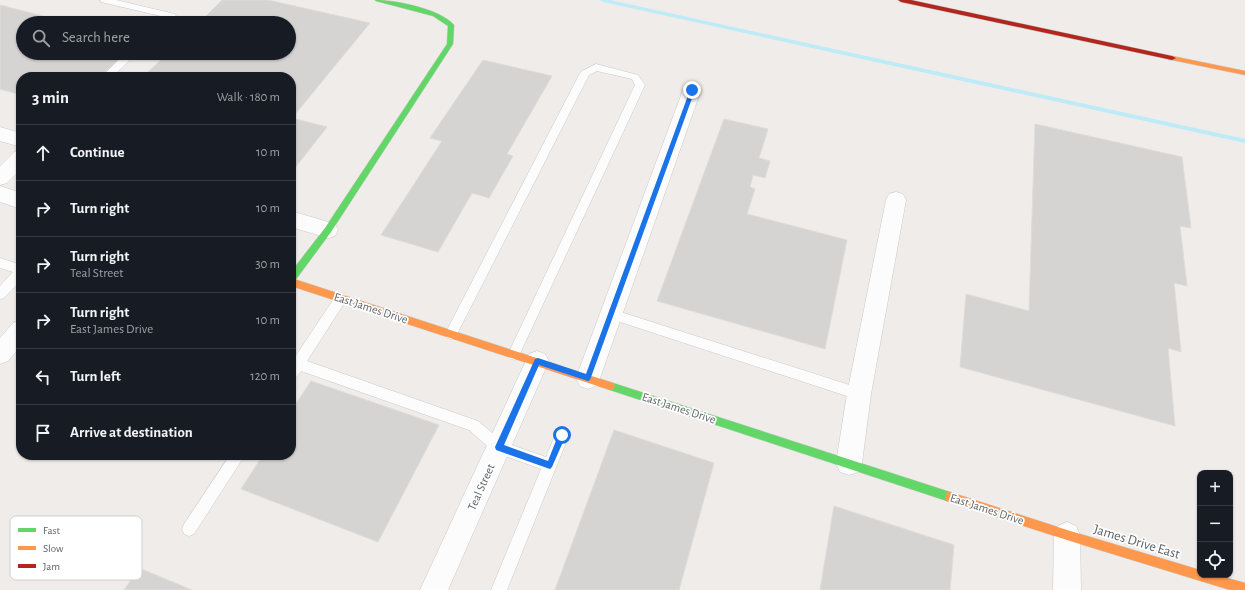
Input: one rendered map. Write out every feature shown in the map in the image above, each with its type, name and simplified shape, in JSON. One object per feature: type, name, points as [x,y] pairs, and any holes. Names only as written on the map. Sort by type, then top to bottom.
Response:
[{"type":"street","points":[[296,272],[328,230],[450,44],[451,25],[435,14],[378,0]]},
{"type":"street","points":[[901,0],[1245,73]]},
{"type":"street","points":[[588,378],[692,90]]},
{"type":"street","points":[[0,134],[16,139]]},
{"type":"street","points":[[0,178],[16,162]]},
{"type":"street","points":[[0,194],[16,199]]},
{"type":"street","points":[[849,463],[859,394],[896,200]]},
{"type":"street","points":[[296,220],[328,230]]},
{"type":"street","name":"East James Drive","points":[[296,284],[1067,535]]},
{"type":"street","name":"Teal Street","points":[[434,590],[499,447],[526,358]]},
{"type":"street","points":[[1067,535],[1067,590]]},
{"type":"street","name":"James Drive East","points":[[1067,535],[1245,589]]},
{"type":"lane","points":[[104,0],[172,16]]},
{"type":"lane","points":[[111,72],[124,60]]},
{"type":"lane","points":[[451,334],[585,73],[596,67],[635,76],[640,85],[526,358]]},
{"type":"lane","points":[[0,263],[16,269]]},
{"type":"lane","points":[[0,294],[16,276]]},
{"type":"lane","points":[[296,366],[341,298]]},
{"type":"lane","points":[[611,314],[859,394]]},
{"type":"lane","points":[[296,370],[473,424],[499,447],[550,465]]},
{"type":"lane","points":[[499,590],[562,435]]},
{"type":"lane","points":[[189,529],[235,460]]},
{"type":"building","points":[[222,0],[268,0],[370,23],[296,113],[296,72],[148,72],[161,60],[296,60],[296,16],[206,16]]},
{"type":"building","points":[[0,5],[43,16],[16,16],[16,60],[117,60],[104,72],[16,72],[16,94],[0,89]]},
{"type":"building","points":[[483,60],[552,76],[507,154],[513,156],[489,198],[472,193],[438,252],[381,235],[442,141],[430,138]]},
{"type":"building","points":[[296,119],[327,127],[296,167]]},
{"type":"building","points":[[724,119],[768,129],[759,158],[770,161],[765,178],[753,175],[750,187],[755,189],[747,214],[847,240],[825,349],[657,301]]},
{"type":"building","points":[[1035,124],[1182,157],[1191,228],[1180,226],[1187,286],[1174,283],[1181,352],[1168,348],[1175,426],[960,367],[966,294],[1029,311]]},
{"type":"building","points":[[311,381],[439,425],[378,542],[241,489],[260,460],[296,460],[296,404]]},
{"type":"building","points":[[614,430],[714,463],[679,590],[555,590]]},
{"type":"building","points":[[834,506],[954,545],[950,590],[820,590]]},
{"type":"building","points":[[142,569],[192,590],[124,590],[131,580],[142,580]]},
{"type":"waterway","points":[[603,0],[1245,141]]},
{"type":"traffic: fast","points":[[296,272],[328,230],[450,44],[451,25],[435,14],[378,0]]},
{"type":"traffic: fast","points":[[610,386],[950,497]]},
{"type":"traffic: slow","points":[[1172,58],[1245,73]]},
{"type":"traffic: slow","points":[[296,284],[610,386]]},
{"type":"traffic: slow","points":[[950,497],[1067,535],[1245,589]]},
{"type":"traffic: jam","points":[[901,0],[1172,58]]},
{"type":"route","points":[[562,435],[550,465],[499,447],[538,361],[588,378],[692,90]]}]
